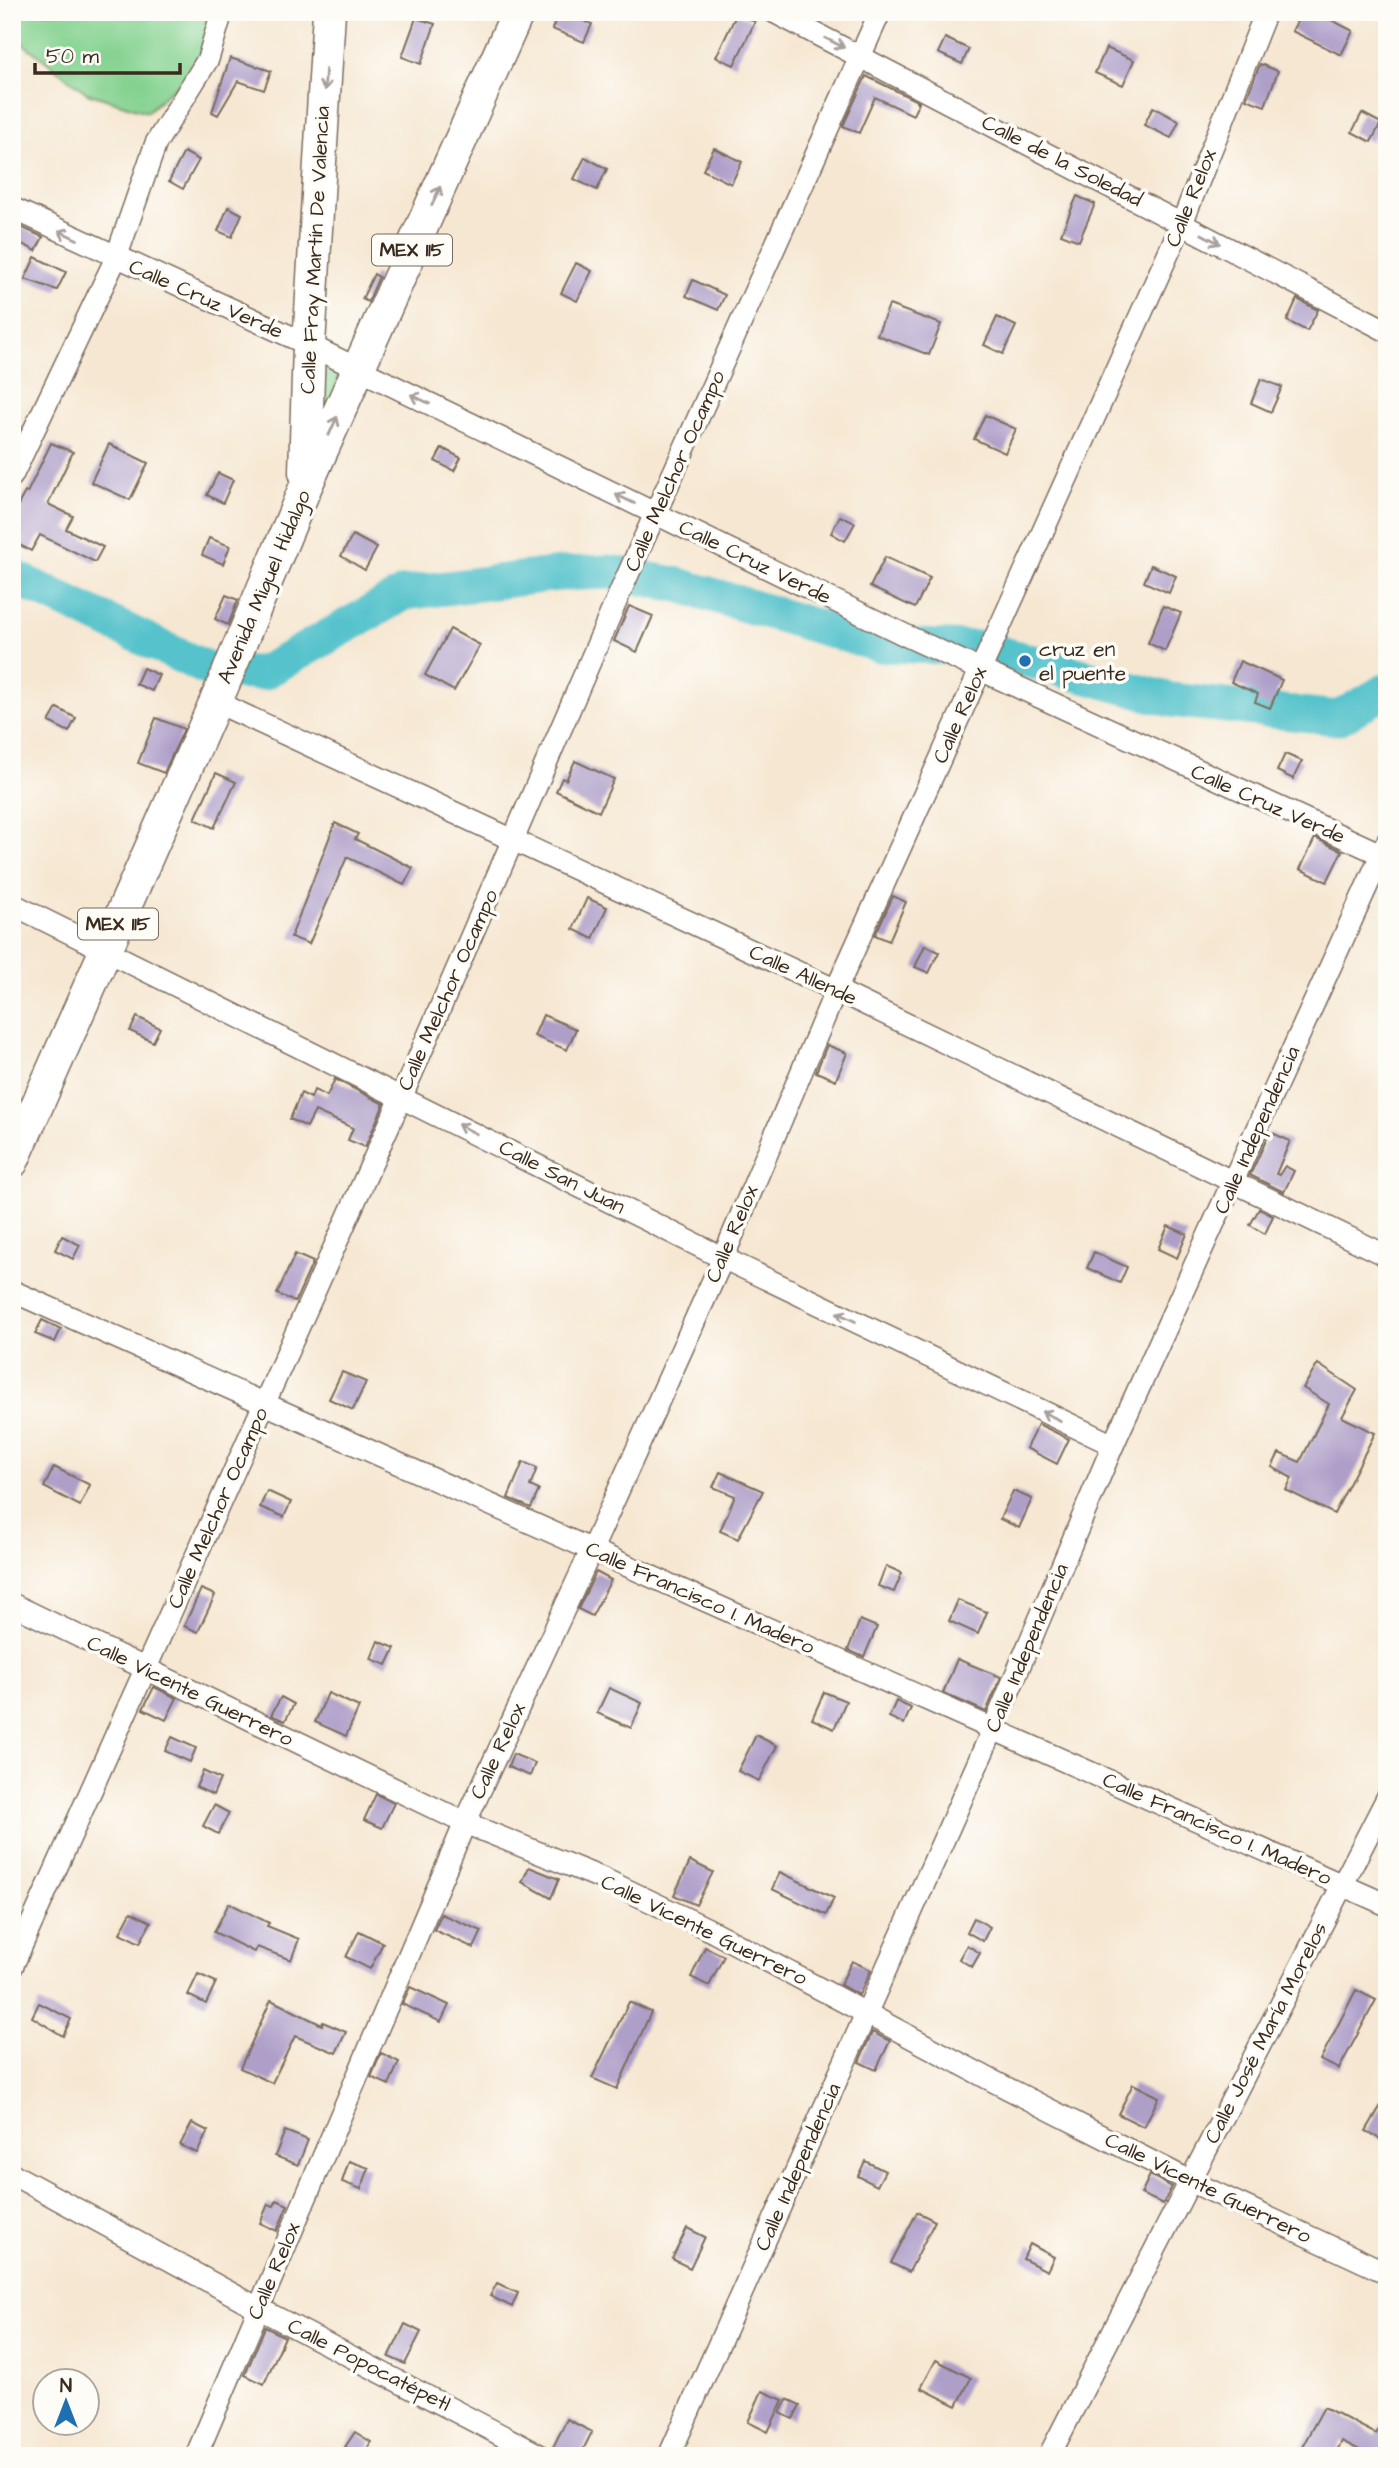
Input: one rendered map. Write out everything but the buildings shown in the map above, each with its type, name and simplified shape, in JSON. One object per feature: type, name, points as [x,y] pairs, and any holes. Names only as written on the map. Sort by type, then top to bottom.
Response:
[{"type":"main road","name":"Calle Fray Martín De Valencia","points":[[305,488],[309,345],[328,12]]},
{"type":"main road","name":"Avenida Miguel Hidalgo","points":[[12,1162],[220,694],[305,488],[519,12]]},
{"type":"street","points":[[12,476],[116,258],[156,143],[208,59],[222,12]]},
{"type":"street","name":"Calle de la Soledad","points":[[775,12],[1387,331]]},
{"type":"street","name":"Calle Melchor Ocampo","points":[[12,1967],[402,1096],[621,590],[657,515],[880,12]]},
{"type":"street","name":"Calle Relox","points":[[196,2456],[465,1823],[723,1258],[836,990],[1182,223],[1266,12]]},
{"type":"street","name":"Calle Cruz Verde","points":[[12,208],[309,345],[906,636],[957,659],[985,661],[1169,760],[1385,851]]},
{"type":"street","name":"Calle Allende","points":[[220,694],[514,838],[1387,1256]]},
{"type":"street","name":"Calle Independencia","points":[[669,2456],[993,1728],[1113,1445],[1385,851]]},
{"type":"street","name":"Calle San Juan","points":[[12,904],[723,1258],[1113,1445]]},
{"type":"street","name":"Calle Francisco I. Madero","points":[[12,1291],[1387,1905]]},
{"type":"street","name":"Calle Vicente Guerrero","points":[[12,1604],[465,1823],[606,1880],[708,1929],[991,2080],[1190,2181],[1387,2273]]},
{"type":"street","name":"Calle José María Morelos","points":[[1049,2456],[1387,1798]]},
{"type":"street","name":"Calle Popocatépetl","points":[[12,2174],[258,2308],[541,2456]]},
{"type":"green space","points":[[12,12],[213,12],[202,62],[147,112],[87,93],[12,35]]},
{"type":"green space","points":[[322,361],[357,375],[318,419]]},
{"type":"waterway","points":[[12,576],[214,672],[263,673],[405,593],[560,574],[609,572],[679,585],[878,645],[982,648],[1171,700],[1338,718],[1387,690]]},
{"type":"place","name":"cruz en el puente","points":[[1025,661]]}]
